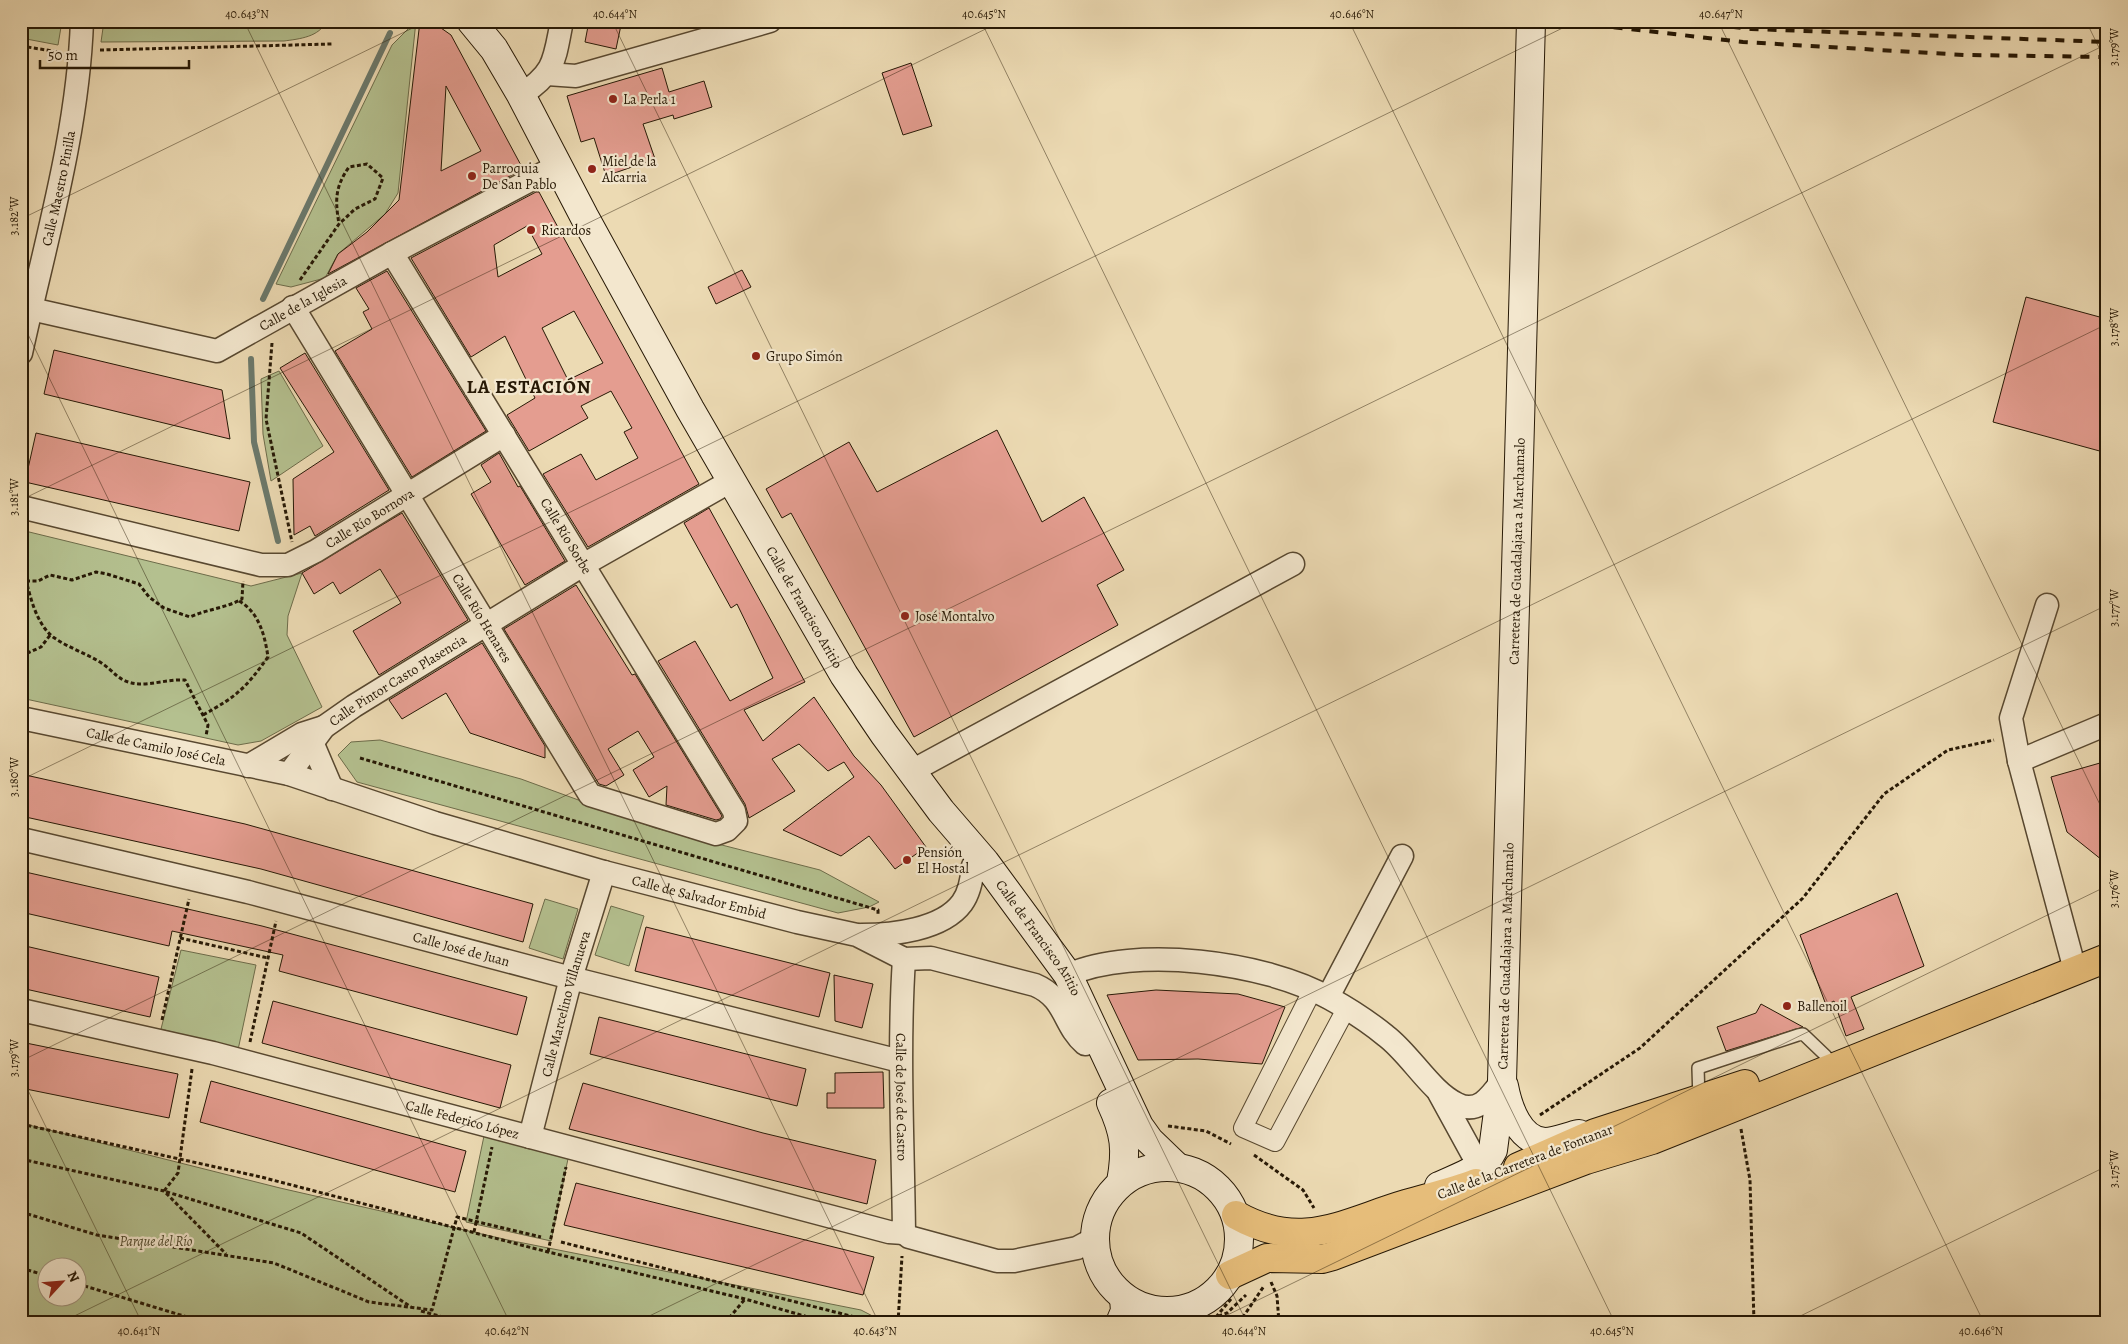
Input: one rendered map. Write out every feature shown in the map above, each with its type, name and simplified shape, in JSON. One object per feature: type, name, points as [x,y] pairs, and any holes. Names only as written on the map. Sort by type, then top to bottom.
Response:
[{"type":"main road","name":"Calle de Francisco Aritio","points":[[471,21],[494,50],[521,95],[557,166],[732,481],[844,675],[941,811],[985,862],[1068,975],[1139,1126],[1149,1140],[1177,1167]]},
{"type":"main road","name":"Carretera de Guadalajara a Marchamalo","points":[[1502,1081],[1508,952],[1531,21]]},
{"type":"main road","points":[[941,811],[961,849],[1055,979],[1122,1127],[1125,1143],[1125,1161],[1121,1182]]},
{"type":"main road","name":"Calle de la Carretera de Fontanar","points":[[1236,1215],[1252,1224],[1285,1232],[1325,1232],[1406,1204],[1448,1194],[1595,1133],[1699,1100],[1828,1063],[1900,1039],[2107,958]]},
{"type":"main road","name":"Calle de la Carretera de Fontanar","points":[[1233,1289],[1267,1258],[1322,1259],[1333,1256],[1586,1160],[1652,1140],[1737,1106],[1828,1063]]},
{"type":"main road","points":[[1502,1081],[1512,1115],[1520,1126],[1537,1141],[1547,1142],[1579,1134],[1595,1133]]},
{"type":"main road","points":[[1406,1204],[1479,1166],[1490,1156],[1493,1150],[1502,1081]]},
{"type":"main road","points":[[1203,1323],[1233,1289],[1234,1268],[1240,1246],[1236,1215],[1229,1201],[1213,1182],[1191,1170],[1177,1167],[1159,1166],[1142,1170],[1121,1182],[1105,1201],[1096,1224],[1095,1249],[1102,1272],[1116,1291],[1122,1310],[1181,1311],[1233,1289]]},
{"type":"street","name":"Calle Maestro Pinilla","points":[[21,353],[27,312],[68,146],[81,51],[82,21]]},
{"type":"street","points":[[521,95],[547,74],[554,62],[562,21]]},
{"type":"street","points":[[547,74],[576,76],[770,21]]},
{"type":"street","name":"Calle de la Iglesia","points":[[27,312],[217,351],[392,253],[557,166]]},
{"type":"street","name":"Calle Río Sorbe","points":[[392,253],[734,811],[736,821]]},
{"type":"street","name":"Calle Río Henares","points":[[297,305],[407,495],[590,795],[716,834],[727,830],[736,821]]},
{"type":"street","name":"Calle Río Bornova","points":[[21,507],[276,566],[296,561],[504,435]]},
{"type":"street","name":"Calle Pintor Casto Plasencia","points":[[289,774],[318,734],[486,624],[583,565],[732,481]]},
{"type":"street","points":[[912,771],[1293,564]]},
{"type":"street","points":[[2047,605],[2011,718],[2019,761],[2075,970]]},
{"type":"street","name":"Calle de Camilo José Cela","points":[[21,718],[289,774]]},
{"type":"street","points":[[2019,761],[2107,724]]},
{"type":"street","name":"Calle Pintor Casto Plasencia","points":[[248,766],[302,734],[318,734]]},
{"type":"street","points":[[318,734],[332,789]]},
{"type":"street","name":"Calle de Salvador Embid","points":[[289,774],[435,823],[604,872],[798,922],[857,935],[904,959],[931,958],[1046,990],[1057,1000],[1076,1034],[1085,1044]]},
{"type":"street","name":"Calle José de Juan","points":[[21,839],[280,900],[571,978],[900,1061]]},
{"type":"street","points":[[1329,999],[1243,1128],[1274,1142],[1329,999],[1402,856]]},
{"type":"street","points":[[857,935],[893,934],[917,929],[957,910],[967,896],[972,881],[973,866]]},
{"type":"street","name":"Calle Marcelino Villanueva","points":[[530,1136],[571,978],[604,872]]},
{"type":"street","name":"Calle de José de Castro","points":[[904,959],[900,1061],[903,1099],[904,1233]]},
{"type":"street","points":[[1068,975],[1084,967],[1101,964],[1164,959],[1236,967],[1274,977],[1329,999],[1387,1037],[1438,1090],[1457,1104],[1476,1106],[1484,1103],[1502,1081]]},
{"type":"street","name":"Calle Federico López","points":[[21,1010],[246,1061],[889,1232],[904,1233],[909,1237],[997,1261],[1037,1258],[1077,1248],[1090,1241],[1095,1234]]},
{"type":"street","points":[[1438,1090],[1479,1166]]},
{"type":"path","points":[[21,46],[65,53],[332,44]]},
{"type":"path","points":[[297,305],[300,278],[339,224],[355,209],[375,199],[383,178],[367,164],[349,167],[339,181],[336,206],[339,224]]},
{"type":"path","points":[[270,320],[272,347],[266,419],[296,561]]},
{"type":"path","points":[[26,581],[38,580],[50,575],[72,580],[96,572],[108,574],[139,584],[149,597],[164,608],[190,617],[206,610],[228,607],[242,599],[234,557]]},
{"type":"path","points":[[21,560],[26,581],[41,620],[51,634],[107,666],[116,677],[140,684],[168,679],[184,680],[208,725],[203,756]]},
{"type":"path","points":[[203,715],[234,698],[248,685],[268,658],[259,622],[249,607],[239,601]]},
{"type":"path","points":[[21,656],[41,647],[51,634]]},
{"type":"path","points":[[1520,1126],[1556,1107],[1640,1048],[1803,898],[1884,794],[1948,750],[2014,736]]},
{"type":"path","points":[[158,1040],[194,879]]},
{"type":"path","points":[[246,1061],[280,900]]},
{"type":"path","points":[[180,938],[268,958]]},
{"type":"path","points":[[164,1191],[178,1173],[195,1048]]},
{"type":"path","points":[[1737,1106],[1750,1180],[1754,1323]]},
{"type":"path","points":[[21,1124],[261,1177],[548,1252],[745,1299],[829,1323]]},
{"type":"path","points":[[1158,1125],[1206,1131],[1238,1147]]},
{"type":"path","points":[[474,1232],[497,1128]]},
{"type":"path","points":[[548,1252],[571,1147]]},
{"type":"path","points":[[1247,1151],[1303,1190],[1316,1211],[1325,1232]]},
{"type":"path","points":[[21,1159],[164,1191],[301,1233],[413,1309],[464,1323]]},
{"type":"path","points":[[164,1191],[227,1254]]},
{"type":"path","points":[[21,1212],[97,1235],[274,1262],[369,1302],[432,1310],[457,1217],[541,1237]]},
{"type":"path","points":[[898,1323],[904,1233]]},
{"type":"path","points":[[561,1242],[878,1323]]},
{"type":"path","points":[[21,1268],[38,1273]]},
{"type":"path","points":[[1269,1277],[1277,1296],[1279,1323]]},
{"type":"path","points":[[1233,1289],[1216,1317],[1227,1314],[1246,1295],[1265,1285],[1239,1323]]},
{"type":"path","points":[[88,1287],[207,1323]]},
{"type":"path","points":[[725,1323],[745,1299]]},
{"type":"path","points":[[21,1320],[49,1323]]},
{"type":"green space","points":[[21,21],[62,21],[58,45],[21,38]]},
{"type":"green space","points":[[104,21],[326,21],[319,31],[314,34],[284,41],[101,42]]},
{"type":"green space","points":[[416,21],[398,193],[385,214],[338,254],[325,278],[291,287],[276,284],[392,45]]},
{"type":"green space","points":[[279,371],[323,446],[271,481],[263,434],[261,379]]},
{"type":"green space","points":[[21,530],[251,586],[302,573],[288,616],[287,635],[322,707],[261,741],[238,745],[21,698]]},
{"type":"green space","points":[[380,740],[521,779],[655,828],[820,870],[879,902],[869,907],[838,913],[357,782],[338,755],[351,742]]},
{"type":"green space","points":[[545,899],[578,909],[563,959],[529,948]]},
{"type":"green space","points":[[611,906],[644,916],[629,966],[595,955]]},
{"type":"green space","points":[[181,950],[256,965],[238,1050],[161,1029]]},
{"type":"green space","name":"Parque del Río","points":[[21,1123],[280,1188],[508,1240],[861,1310],[886,1323],[21,1323]]},
{"type":"green space","points":[[484,1136],[569,1154],[551,1241],[466,1222]]},
{"type":"building","points":[[420,21],[431,21],[451,35],[523,169],[328,274],[338,254],[367,232],[399,200]],"holes":[[[446,86],[481,151],[441,171]]]},
{"type":"building","points":[[589,21],[621,25],[616,49],[585,42]]},
{"type":"building","points":[[911,63],[932,126],[903,135],[882,73]]},
{"type":"building","points":[[662,68],[669,92],[704,81],[712,107],[674,119],[673,115],[643,124],[655,159],[606,176],[594,138],[581,142],[567,96]]},
{"type":"building","points":[[539,192],[699,484],[588,547],[543,474],[581,454],[596,480],[638,458],[624,432],[632,428],[611,391],[581,406],[588,418],[529,451],[507,415],[535,398],[505,336],[471,357],[411,258]],"holes":[[[527,226],[542,254],[498,277],[494,245]],[[574,311],[603,363],[568,380],[542,328]]]},
{"type":"building","points":[[742,270],[751,287],[716,304],[708,287]]},
{"type":"building","points":[[387,271],[486,431],[412,477],[335,351],[372,329],[363,312],[369,309],[356,288]]},
{"type":"building","points":[[2026,297],[2107,319],[2107,453],[1993,422]]},
{"type":"building","points":[[54,350],[222,390],[230,439],[44,394]]},
{"type":"building","points":[[305,353],[389,490],[315,536],[310,526],[294,535],[293,479],[334,452],[280,368]]},
{"type":"building","points":[[997,430],[1042,522],[1084,497],[1124,570],[1097,585],[1118,625],[914,737],[791,513],[782,518],[766,489],[849,442],[877,492]]},
{"type":"building","points":[[36,433],[250,482],[239,531],[25,482]]},
{"type":"building","points":[[499,453],[518,487],[520,486],[565,561],[525,585],[471,494],[491,482],[481,465]]},
{"type":"building","points":[[709,508],[805,682],[744,710],[763,741],[814,697],[854,756],[881,785],[926,847],[895,869],[869,836],[841,856],[783,830],[854,777],[844,762],[828,771],[799,744],[772,759],[795,791],[749,818],[745,804],[658,661],[695,641],[730,701],[773,678],[737,604],[731,608],[684,523]]},
{"type":"building","points":[[402,513],[468,620],[379,675],[353,631],[401,603],[380,569],[340,594],[333,582],[314,594],[302,573]]},
{"type":"building","points":[[576,585],[632,675],[635,674],[722,816],[720,819],[716,820],[666,805],[667,786],[649,797],[633,770],[654,757],[638,731],[608,749],[624,775],[606,786],[599,784],[504,629]]},
{"type":"building","points":[[482,643],[545,746],[545,758],[470,733],[446,693],[402,719],[389,700]]},
{"type":"building","points":[[2107,761],[2107,864],[2067,832],[2051,777]]},
{"type":"building","points":[[21,774],[245,824],[533,904],[523,942],[261,869],[21,816]]},
{"type":"building","points":[[21,871],[262,926],[527,997],[517,1035],[279,971],[283,955],[172,931],[169,946],[21,912]]},
{"type":"building","points":[[1897,893],[1924,966],[1851,997],[1864,1029],[1846,1036],[1834,1001],[1826,1005],[1800,935]]},
{"type":"building","points":[[646,927],[830,973],[819,1017],[635,971]]},
{"type":"building","points":[[21,945],[159,977],[150,1017],[21,988]]},
{"type":"building","points":[[834,975],[873,984],[862,1028],[835,1021]]},
{"type":"building","points":[[1156,990],[1238,994],[1285,1007],[1262,1064],[1198,1059],[1138,1060],[1107,995]]},
{"type":"building","points":[[273,1001],[511,1065],[500,1108],[262,1043]]},
{"type":"building","points":[[1761,1004],[1803,1027],[1726,1051],[1717,1027],[1756,1013]]},
{"type":"building","points":[[599,1017],[806,1069],[797,1106],[590,1054]]},
{"type":"building","points":[[21,1042],[178,1074],[169,1118],[21,1088]]},
{"type":"building","points":[[883,1072],[884,1108],[827,1108],[827,1093],[835,1093],[835,1073]]},
{"type":"building","points":[[211,1081],[466,1151],[455,1192],[200,1122]]},
{"type":"building","points":[[583,1083],[763,1133],[876,1160],[867,1204],[569,1129]]},
{"type":"building","points":[[576,1183],[874,1257],[863,1295],[564,1225]]},
{"type":"waterway","points":[[263,299],[390,33]]},
{"type":"waterway","points":[[251,359],[254,442],[278,541]]},
{"type":"railway","points":[[1560,21],[1743,42],[1965,55],[2107,57]]},
{"type":"railway","points":[[1678,21],[1751,29],[2107,42]]},
{"type":"place","name":"La Perla 1","points":[[613,99]]},
{"type":"place","name":"Miel de la Alcarria","points":[[592,169]]},
{"type":"place","name":"Parroquia De San Pablo","points":[[472,176]]},
{"type":"place","name":"Ricardos","points":[[531,230]]},
{"type":"place","name":"Grupo Simón","points":[[756,356]]},
{"type":"place","name":"José Montalvo","points":[[905,616]]},
{"type":"place","name":"Pensión El Hostal","points":[[907,860]]},
{"type":"place","name":"Ballenoil","points":[[1787,1006]]},
{"type":"district","name":"LA ESTACIÓN","points":[[529,387]]}]
